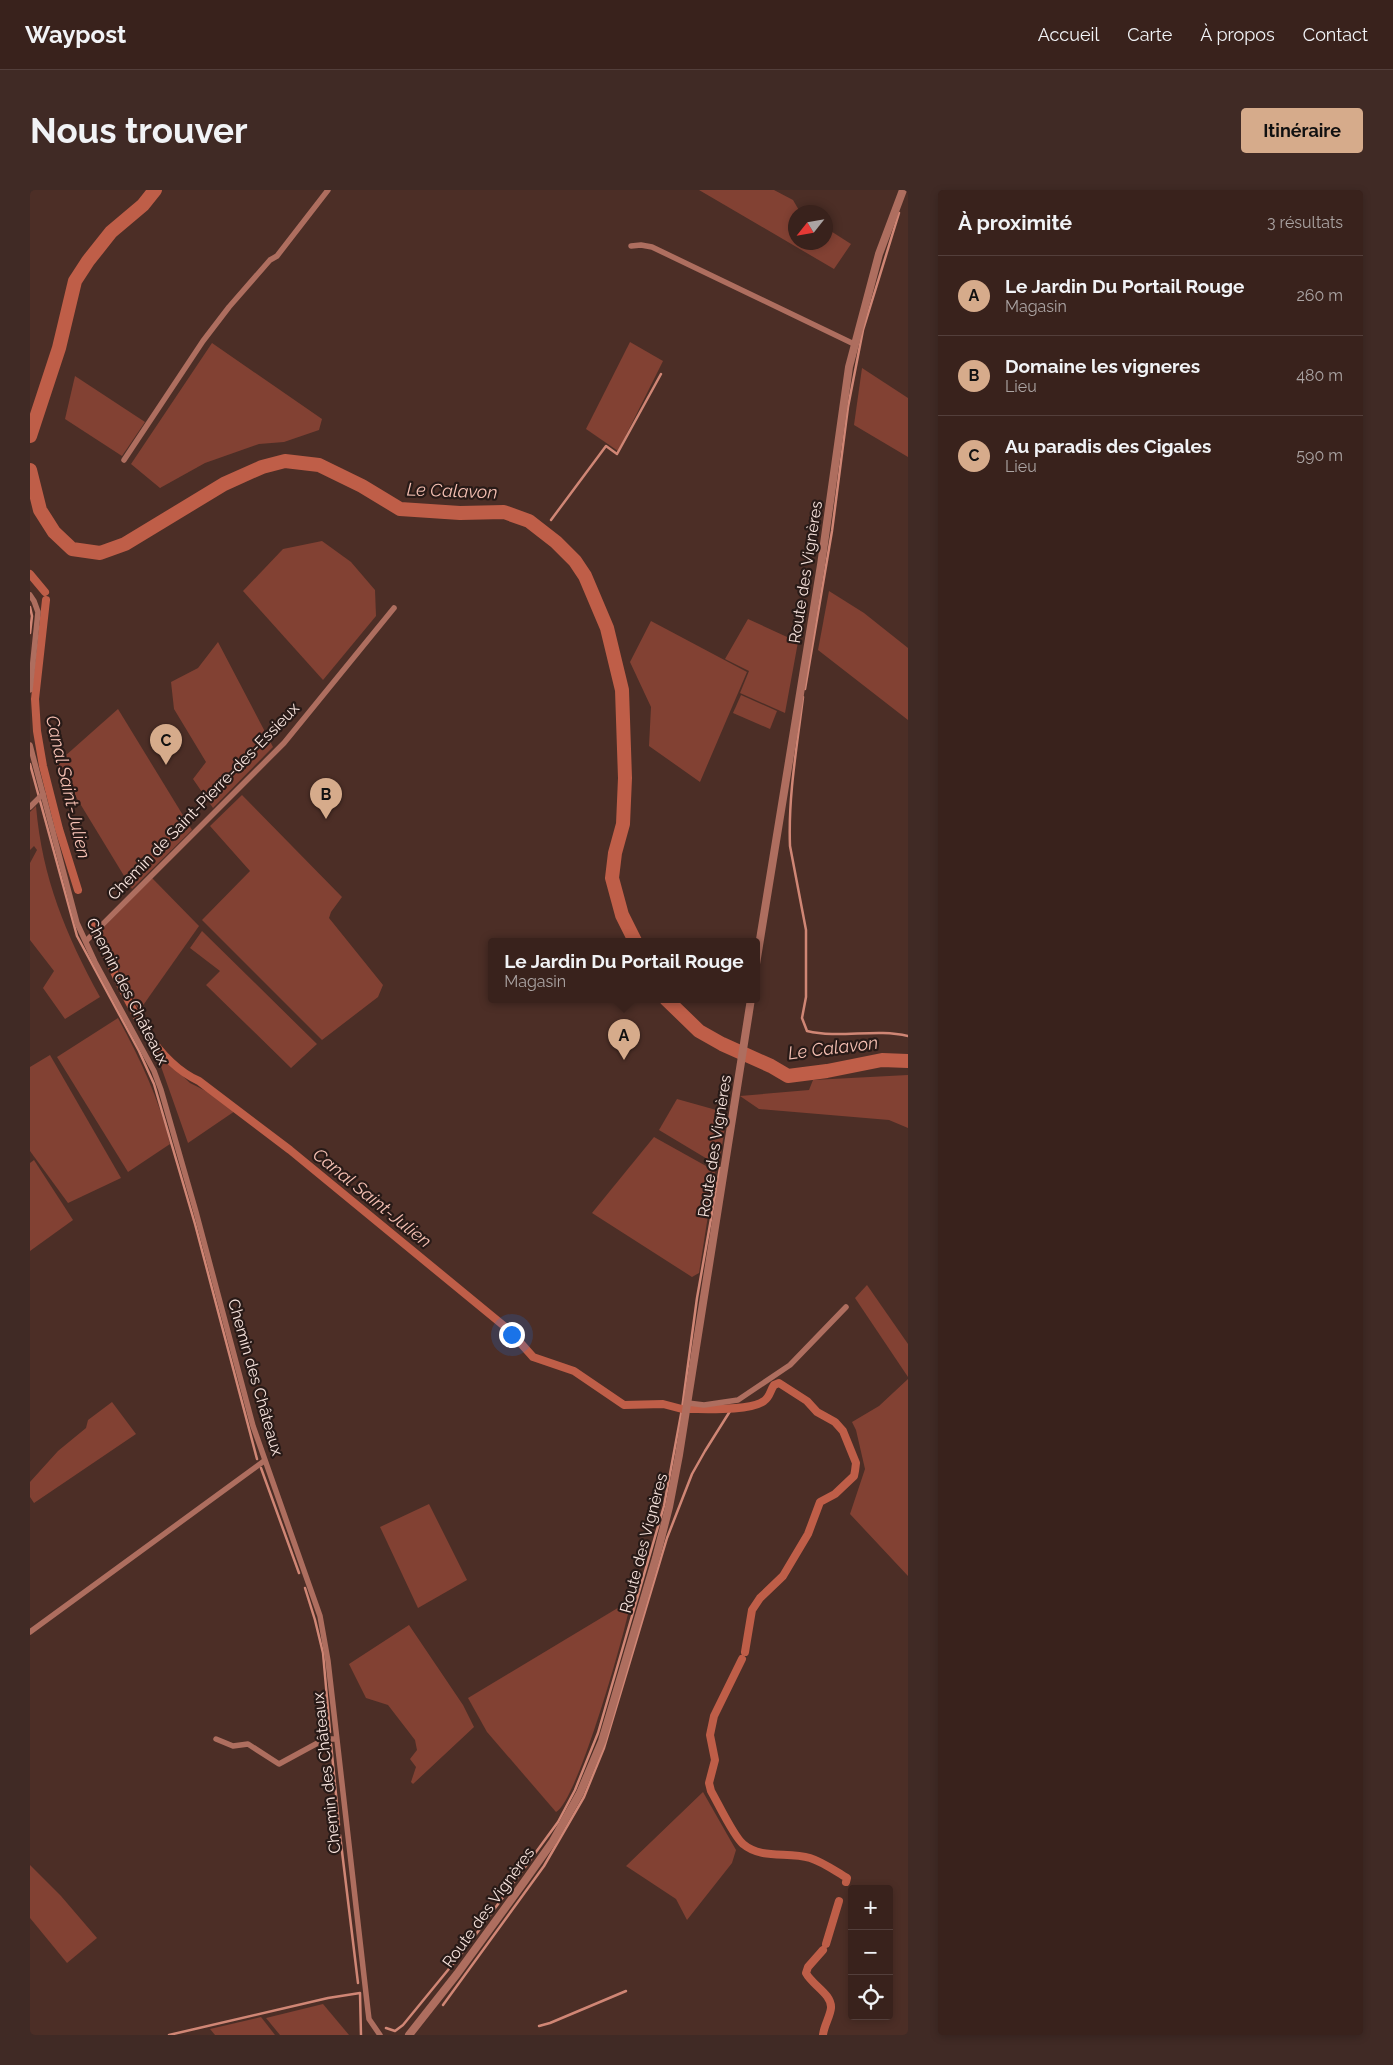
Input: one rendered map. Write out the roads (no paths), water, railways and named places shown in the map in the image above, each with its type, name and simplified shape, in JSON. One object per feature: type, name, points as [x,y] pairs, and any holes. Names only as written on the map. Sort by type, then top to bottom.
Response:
[{"type":"street","points":[[124,460],[203,341],[229,307],[270,260],[277,256],[328,190]]},
{"type":"street","name":"Route des Vignères","points":[[760,939],[821,565],[845,392],[854,344],[879,254],[902,190]]},
{"type":"street","points":[[631,246],[652,247],[854,344]]},
{"type":"street","points":[[30,595],[38,612],[30,690]]},
{"type":"street","name":"Chemin de Saint-Pierre-des-Essieux","points":[[86,942],[284,743],[394,608]]},
{"type":"street","name":"Chemin des Châteaux","points":[[30,745],[72,904],[86,942],[156,1077],[196,1212],[253,1426],[320,1616],[328,1661],[368,2012],[369,2018],[380,2035]]},
{"type":"street","points":[[30,807],[43,794]]},
{"type":"street","name":"Route des Vignères","points":[[409,2035],[457,1974],[553,1841],[580,1793],[602,1741],[656,1558],[669,1507],[687,1408],[750,1003]]},
{"type":"street","points":[[687,1408],[738,1400],[790,1365],[846,1306]]},
{"type":"street","points":[[30,1632],[264,1461]]},
{"type":"street","points":[[216,1739],[233,1746],[248,1744],[279,1764],[325,1740],[336,1739]]},
{"type":"waterway","name":"Le Calavon","points":[[30,436],[59,348],[75,281],[111,232],[143,205],[155,190]]},
{"type":"waterway","points":[[805,689],[832,531],[848,407],[863,330],[899,213]]},
{"type":"waterway","points":[[551,520],[606,446],[617,454],[661,374]]},
{"type":"waterway","name":"Le Calavon","points":[[30,470],[40,510],[54,532],[72,549],[100,553],[125,544],[224,484],[262,467],[285,461],[319,465],[362,486],[400,509],[460,513],[504,512],[529,521],[556,542],[575,561],[585,576],[607,628],[622,690],[625,778],[623,824],[615,853],[612,878],[622,915],[634,938]]},
{"type":"waterway","name":"Canal Saint-Julien","points":[[30,574],[45,592]]},
{"type":"waterway","name":"Canal Saint-Julien","points":[[46,600],[35,699],[37,731],[43,766],[59,829],[78,890]]},
{"type":"waterway","points":[[30,607],[32,616],[30,633]]},
{"type":"waterway","points":[[803,697],[790,809],[790,846],[806,930],[806,997],[802,1018],[807,1031],[832,1034],[883,1033],[908,1036]]},
{"type":"waterway","points":[[30,764],[77,936],[139,1051],[154,1084],[195,1224],[257,1459]]},
{"type":"waterway","name":"Canal Saint-Julien","points":[[91,923],[93,930]]},
{"type":"waterway","name":"Canal Saint-Julien","points":[[97,936],[126,997],[150,1038],[164,1055],[181,1070],[199,1081],[290,1150],[509,1330],[533,1357],[574,1371],[624,1405],[663,1404],[682,1409]]},
{"type":"waterway","name":"Le Calavon","points":[[670,1003],[699,1031],[788,1076],[827,1071],[882,1060],[908,1061]]},
{"type":"waterway","points":[[386,2028],[395,2031],[403,2025],[466,1948],[558,1822],[575,1790],[598,1733],[664,1506],[682,1409],[697,1298],[720,1168]]},
{"type":"waterway","name":"Canal Saint-Julien","points":[[690,1409],[728,1409],[758,1404],[766,1399],[774,1385],[779,1383],[807,1401],[817,1412],[835,1422],[843,1431],[856,1463],[854,1476],[835,1494],[820,1502],[808,1534],[783,1576],[760,1598],[752,1610],[745,1652]]},
{"type":"waterway","points":[[443,2005],[544,1866],[584,1797],[604,1748],[667,1538],[692,1474],[732,1408]]},
{"type":"waterway","points":[[261,1468],[299,1573]]},
{"type":"waterway","points":[[305,1588],[323,1653],[330,1732]]},
{"type":"waterway","name":"Canal Saint-Julien","points":[[742,1659],[714,1716],[710,1735],[715,1760],[709,1783],[711,1791],[739,1840],[750,1849],[767,1854],[802,1856],[815,1860],[847,1878],[846,1882]]},
{"type":"waterway","points":[[331,1744],[339,1825]]},
{"type":"waterway","points":[[340,1835],[358,1983]]},
{"type":"waterway","name":"Canal Saint-Julien","points":[[826,1944],[839,1901]]},
{"type":"waterway","name":"Canal Saint-Julien","points":[[823,1950],[808,1967],[806,1973],[825,1994],[830,2003],[831,2008],[823,2035]]},
{"type":"waterway","points":[[539,2026],[626,1991]]},
{"type":"waterway","points":[[169,2035],[328,1998],[360,1993],[361,2035]]},
{"type":"place","name":"Au paradis des Cigales","points":[[166,765]]},
{"type":"place","name":"Domaine les vigneres","points":[[326,819]]},
{"type":"place","name":"Le Jardin Du Portail Rouge","points":[[624,1060]]}]
